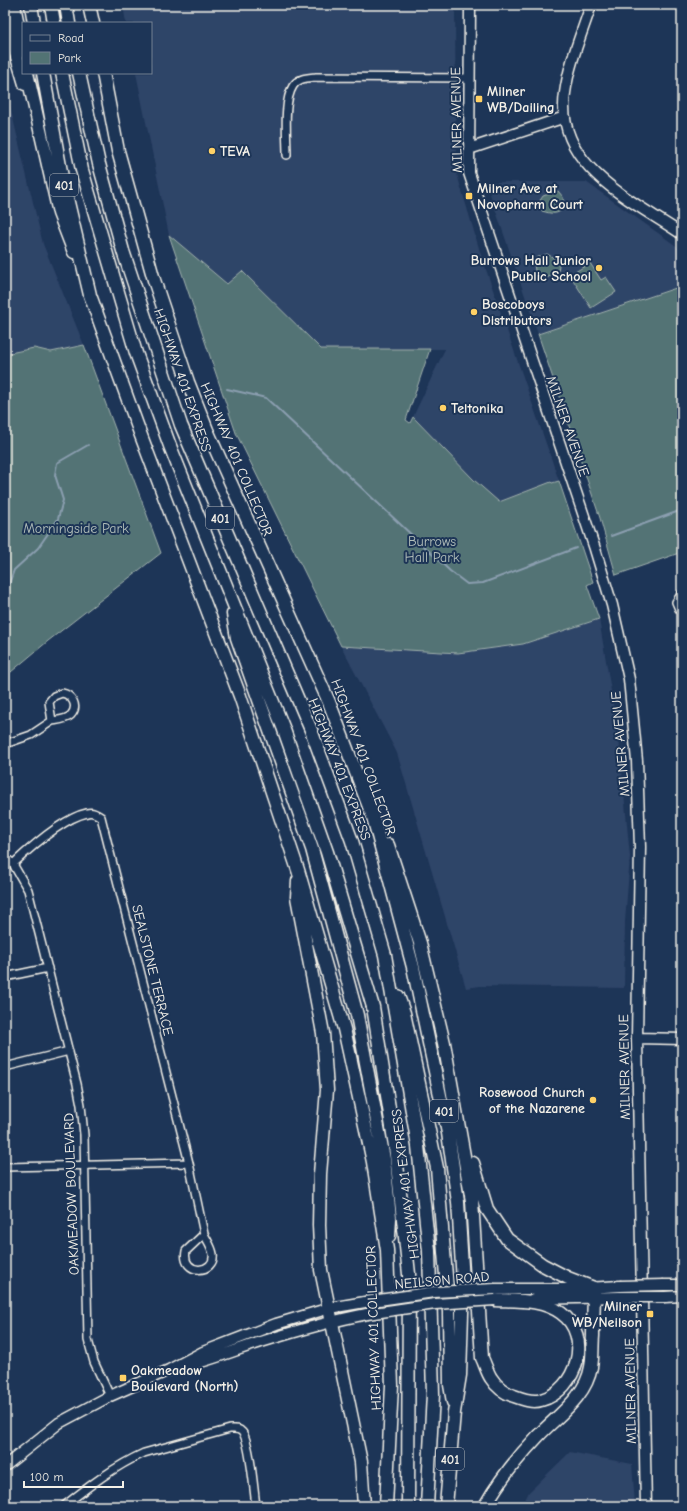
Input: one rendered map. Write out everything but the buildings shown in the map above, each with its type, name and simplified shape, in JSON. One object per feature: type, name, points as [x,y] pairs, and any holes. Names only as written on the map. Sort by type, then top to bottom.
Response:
[{"type":"highway","points":[[14,5],[22,46]]},
{"type":"highway","points":[[31,5],[34,22]]},
{"type":"highway","points":[[51,5],[54,22]]},
{"type":"highway","points":[[66,5],[69,22]]},
{"type":"highway","points":[[89,5],[93,22]]},
{"type":"highway","points":[[5,17],[22,76],[32,100]]},
{"type":"highway","points":[[27,74],[59,213],[90,295]]},
{"type":"highway","name":"HIGHWAY 401 COLLECTOR","points":[[43,74],[62,177],[90,295],[140,433],[240,696],[298,870],[344,1029],[373,1162],[387,1250],[392,1385],[386,1506]]},
{"type":"highway","name":"HIGHWAY 401 EXPRESS","points":[[62,74],[82,170],[136,353],[170,446],[283,727],[327,852],[373,1007],[395,1146],[409,1274],[408,1506]]},
{"type":"highway","name":"HIGHWAY 401 EXPRESS","points":[[79,74],[99,164],[123,251],[181,425],[311,730],[352,840],[385,956],[418,1146],[429,1251],[433,1394],[427,1506]]},
{"type":"highway","name":"HIGHWAY 401 COLLECTOR","points":[[103,74],[118,151],[149,265],[188,382],[207,430],[329,702],[373,817],[413,967],[448,1134],[458,1202],[463,1282],[460,1375],[454,1412],[446,1506]]},
{"type":"highway","points":[[229,591],[237,638],[312,849],[357,1015],[384,1160],[390,1218],[387,1250]]},
{"type":"highway","points":[[373,817],[389,847],[420,943],[444,1043],[472,1201],[482,1358],[491,1378],[505,1392],[523,1400],[540,1401],[558,1392],[570,1379],[578,1361],[579,1342],[572,1325],[561,1313],[549,1307],[495,1294]]},
{"type":"highway","points":[[298,870],[297,897],[322,1033],[327,1090],[320,1174],[319,1225],[322,1270],[361,1462],[364,1506]]},
{"type":"highway","points":[[385,956],[404,1014],[437,1168],[449,1312],[450,1385],[454,1412]]},
{"type":"highway","points":[[444,1043],[452,1057],[475,1174],[487,1209],[507,1239],[543,1265],[594,1293],[593,1354],[591,1368],[586,1383],[576,1398],[538,1436],[518,1459],[494,1489],[485,1506]]},
{"type":"main road","name":"MILNER AVENUE","points":[[470,5],[470,173],[479,205],[595,550],[612,605],[628,680],[638,761],[640,847],[637,1038],[646,1506]]},
{"type":"main road","points":[[591,5],[568,78],[564,97],[565,117],[572,141],[582,160],[593,172],[613,188],[682,234]]},
{"type":"main road","points":[[469,149],[565,117]]},
{"type":"main road","points":[[637,1038],[682,1039]]},
{"type":"main road","name":"NEILSON ROAD","points":[[594,1293],[620,1286],[682,1285]]},
{"type":"main road","name":"NEILSON ROAD","points":[[5,1466],[59,1424],[110,1396],[168,1370],[203,1352],[276,1324],[330,1308],[434,1292],[495,1294],[594,1293],[620,1298],[682,1296]]},
{"type":"main road","name":"NEILSON ROAD","points":[[168,1370],[200,1363],[261,1342],[333,1320],[495,1294]]},
{"type":"street","points":[[287,155],[288,100],[294,85],[299,80],[316,77],[469,78]]},
{"type":"street","points":[[682,593],[679,595],[676,602],[682,612]]},
{"type":"street","points":[[5,744],[32,735],[52,721]]},
{"type":"street","name":"SEALSTONE TERRACE","points":[[13,864],[50,833],[77,816],[88,812],[101,817],[189,1163],[204,1234],[212,1250],[213,1259],[208,1266],[205,1269],[196,1270],[192,1268],[186,1260],[186,1251],[204,1234]]},
{"type":"street","name":"OAKMEADOW BOULEVARD","points":[[5,857],[13,864],[28,890],[81,1105],[85,1166],[88,1340],[94,1362],[110,1396]]},
{"type":"street","points":[[5,977],[48,968]]},
{"type":"street","points":[[5,1067],[68,1051]]},
{"type":"street","points":[[5,1167],[189,1163]]},
{"type":"street","points":[[64,1506],[94,1482],[131,1459],[144,1453],[230,1429],[237,1429],[244,1433],[248,1444],[256,1506]]},
{"type":"shaded area","points":[[123,5],[455,5],[456,171],[481,255],[559,481],[496,503],[413,417],[445,349],[321,349],[242,271],[227,284],[169,235],[136,74],[152,74],[152,22],[126,22]]},
{"type":"shaded area","points":[[5,85],[43,244],[84,345],[5,362]]},
{"type":"shaded area","name":"Burrows Hall Junior Public School","points":[[486,182],[586,182],[682,250],[682,286],[538,334]]},
{"type":"shaded area","points":[[599,619],[619,739],[630,857],[625,922],[624,988],[480,986],[466,988],[397,753],[341,646],[458,653],[523,644]]},
{"type":"shaded area","points":[[570,1452],[632,1464],[635,1506],[522,1506],[529,1492]]},
{"type":"green space","points":[[558,191],[563,197],[564,208],[559,212],[554,213],[542,211],[539,202],[543,196]]},
{"type":"green space","name":"Burrows Hall Park","points":[[169,235],[227,284],[242,271],[321,349],[430,349],[406,420],[410,423],[413,417],[474,480],[499,502],[551,482],[559,481],[593,582],[587,585],[599,619],[523,644],[458,653],[341,646],[236,433]]},
{"type":"green space","points":[[547,254],[556,259],[559,265],[558,272],[541,281],[536,279],[534,263],[536,258]]},
{"type":"green space","points":[[590,263],[601,280],[606,277],[616,292],[591,308],[570,275]]},
{"type":"green space","points":[[682,286],[682,552],[616,575],[600,518],[538,334]]},
{"type":"green space","name":"Morningside Park","points":[[84,345],[161,553],[48,641],[5,677],[5,354],[34,348],[51,352]]},
{"type":"waterway","points":[[227,389],[266,398],[450,571],[467,584],[483,583],[576,548]]},
{"type":"waterway","points":[[5,595],[14,570],[38,548],[58,519],[63,500],[55,475],[57,463],[88,445]]},
{"type":"waterway","points":[[611,536],[682,510]]},
{"type":"place","name":"Milner WB/Dailing","points":[[479,99]]},
{"type":"place","name":"TEVA","points":[[212,151]]},
{"type":"place","name":"Milner Ave at Novopharm Court","points":[[469,196]]},
{"type":"place","name":"Burrows Hall Junior Public School","points":[[599,268]]},
{"type":"place","name":"Boscoboys Distributors","points":[[474,312]]},
{"type":"place","name":"Teltonika","points":[[443,408]]},
{"type":"place","name":"Rosewood Church of the Nazarene","points":[[593,1100]]},
{"type":"place","name":"Milner WB/Neilson","points":[[650,1314]]},
{"type":"place","name":"Oakmeadow Boulevard (North)","points":[[123,1378]]}]
